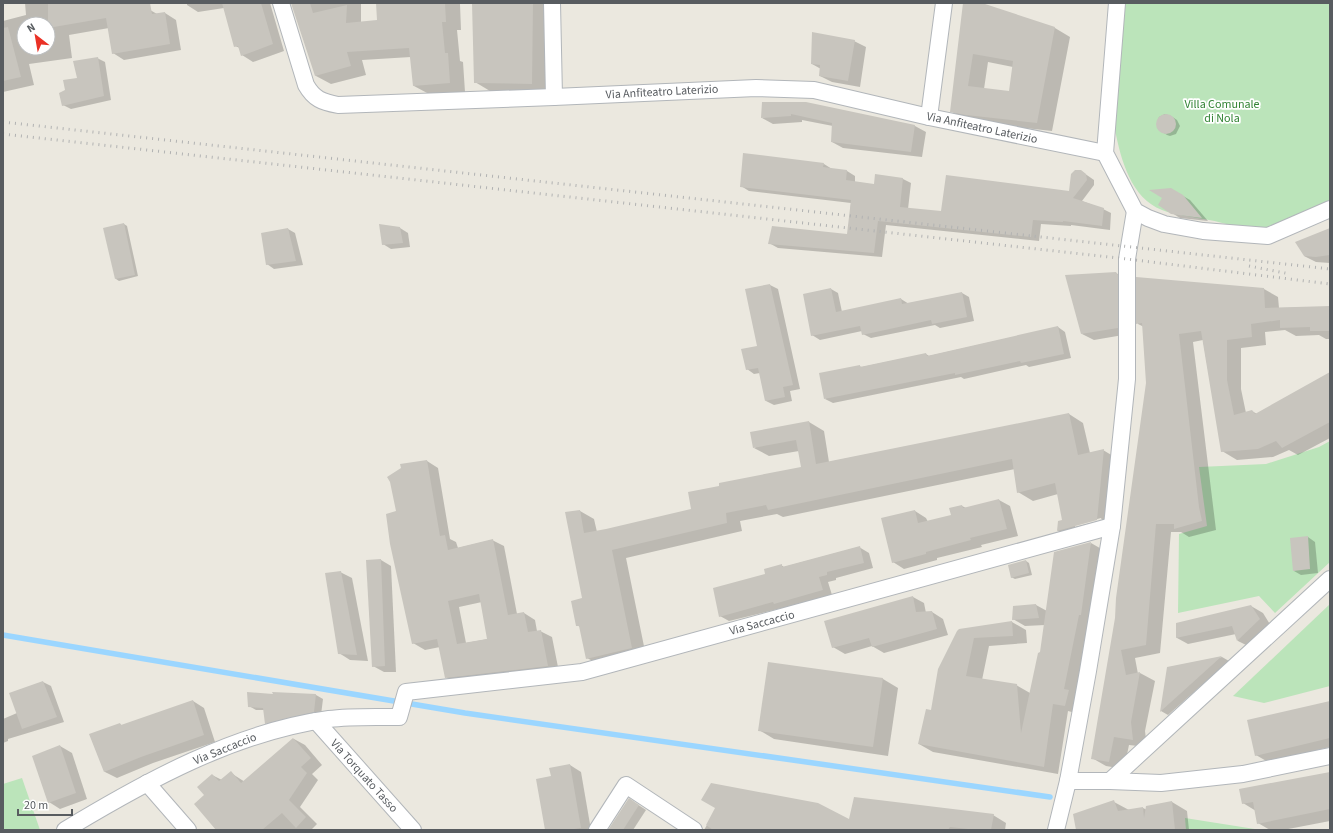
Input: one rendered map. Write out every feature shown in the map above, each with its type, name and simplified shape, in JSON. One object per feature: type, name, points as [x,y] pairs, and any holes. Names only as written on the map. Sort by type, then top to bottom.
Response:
[{"type":"street","name":"Via Anfiteatro Laterizio","points":[[281,3],[306,85],[314,96],[325,103],[338,104],[554,97],[756,88],[814,90],[929,117],[1106,152]]},
{"type":"street","points":[[552,3],[554,97]]},
{"type":"street","points":[[929,117],[944,3]]},
{"type":"street","points":[[1056,830],[1068,781],[1112,526],[1127,379],[1127,260],[1135,211],[1106,152],[1117,3]]},
{"type":"street","points":[[1135,211],[1164,224],[1203,231],[1268,236],[1330,209]]},
{"type":"street","name":"Via Saccaccio","points":[[65,830],[148,783],[233,744],[276,730],[316,721],[331,719],[399,717],[406,692],[582,672],[1112,526]]},
{"type":"street","points":[[1110,781],[1330,579]]},
{"type":"street","name":"Via Torquato Tasso","points":[[316,721],[413,830]]},
{"type":"street","points":[[1068,781],[1110,781],[1161,784],[1243,774],[1330,756]]},
{"type":"street","points":[[148,783],[188,830]]},
{"type":"street","points":[[597,830],[626,785],[694,830]]},
{"type":"green space","name":"Villa Comunale di Nola","points":[[1124,3],[1330,3],[1330,200],[1298,216],[1273,226],[1252,229],[1167,212],[1151,204],[1142,197],[1129,177],[1124,165],[1115,130]]},
{"type":"green space","points":[[1330,441],[1330,562],[1275,613],[1259,596],[1178,613],[1179,534],[1207,526],[1199,467],[1266,464],[1319,447]]},
{"type":"green space","points":[[1330,604],[1330,686],[1264,703],[1233,696]]},
{"type":"green space","points":[[22,778],[40,830],[3,830],[3,784]]},
{"type":"green space","points":[[1185,818],[1261,830],[1186,830]]},
{"type":"building","points":[[48,3],[150,3],[152,14],[165,12],[170,44],[112,54],[106,18],[56,27],[56,16],[48,16]]},
{"type":"building","points":[[222,3],[261,3],[273,44],[241,56],[238,46],[234,47]]},
{"type":"building","points":[[291,3],[310,3],[313,13],[347,5],[346,23],[377,20],[376,3],[445,3],[446,22],[442,22],[445,53],[448,53],[450,83],[413,86],[409,48],[347,52],[351,66],[315,76]]},
{"type":"building","points":[[472,3],[533,3],[532,84],[474,83]]},
{"type":"building","points":[[963,3],[982,3],[1055,27],[1037,123],[950,112]],"holes":[[[973,54],[1013,61],[1009,91],[968,86]]]},
{"type":"building","points":[[8,27],[21,77],[3,81],[3,28]]},
{"type":"building","points":[[812,32],[855,40],[848,81],[819,76],[820,65],[811,64]]},
{"type":"building","points":[[98,57],[104,96],[62,106],[59,93],[65,90],[63,80],[77,78],[73,61]]},
{"type":"building","points":[[762,102],[806,102],[915,125],[911,152],[831,142],[832,123],[791,114],[791,116],[761,118]]},
{"type":"building","points":[[1162,114],[1170,114],[1176,120],[1176,128],[1170,134],[1162,134],[1156,128],[1156,120]]},
{"type":"building","points":[[743,153],[824,163],[823,167],[847,170],[846,180],[874,184],[875,174],[903,178],[900,207],[941,211],[946,175],[1069,191],[1071,174],[1075,170],[1081,170],[1086,174],[1087,180],[1073,198],[1104,208],[1102,226],[1063,221],[1033,220],[1031,237],[878,221],[874,253],[768,244],[772,226],[847,234],[851,200],[740,187]]},
{"type":"building","points":[[1171,188],[1183,195],[1202,218],[1171,214],[1158,205],[1162,198],[1149,190]]},
{"type":"building","points":[[124,223],[135,275],[115,279],[103,228]]},
{"type":"building","points":[[379,224],[400,227],[403,243],[382,245]]},
{"type":"building","points":[[288,228],[296,261],[266,265],[261,233]]},
{"type":"building","points":[[1330,228],[1330,255],[1316,257],[1304,256],[1295,242]]},
{"type":"building","points":[[1116,272],[1118,275],[1118,328],[1081,334],[1065,275]]},
{"type":"building","points":[[1136,277],[1264,288],[1265,308],[1330,306],[1330,331],[1310,331],[1310,327],[1280,328],[1280,320],[1251,324],[1252,337],[1227,340],[1227,380],[1234,415],[1252,410],[1255,414],[1330,372],[1330,422],[1282,448],[1276,441],[1258,449],[1221,452],[1201,331],[1179,334],[1199,507],[1202,521],[1174,529],[1174,524],[1156,524],[1146,645],[1121,650],[1126,675],[1140,672],[1131,722],[1133,740],[1114,737],[1109,762],[1091,759],[1115,618],[1116,598],[1146,383],[1142,323],[1136,324]]},
{"type":"building","points":[[770,284],[793,385],[783,387],[785,397],[765,401],[758,368],[746,370],[741,349],[757,346],[745,289]]},
{"type":"building","points":[[831,288],[836,312],[901,298],[902,304],[962,292],[967,317],[932,324],[931,320],[862,335],[860,326],[811,336],[803,294]]},
{"type":"building","points":[[1058,326],[1064,354],[1021,363],[1020,361],[955,375],[955,373],[824,399],[819,373],[860,365],[860,367],[926,353],[927,356]]},
{"type":"building","points":[[1069,413],[1078,455],[1104,449],[1097,520],[1057,531],[1058,521],[1062,520],[1055,483],[1017,493],[1012,459],[768,510],[766,505],[726,513],[727,523],[612,550],[632,648],[586,659],[579,626],[576,626],[571,601],[582,598],[565,512],[580,510],[584,533],[606,529],[691,509],[688,492],[719,486],[719,483],[801,467],[796,440],[753,448],[750,432],[809,421],[816,464]]},
{"type":"building","points":[[427,460],[440,536],[445,535],[448,550],[493,539],[508,615],[524,612],[528,632],[541,630],[548,666],[445,678],[437,639],[412,644],[390,544],[386,514],[396,511],[390,482],[387,477],[401,468],[400,464]],"holes":[[[479,594],[487,639],[457,644],[448,601]]]},
{"type":"building","points":[[999,499],[1007,529],[970,538],[971,540],[892,563],[881,518],[915,510],[918,523],[951,515],[949,508],[962,505],[963,508]]},
{"type":"building","points":[[1308,536],[1310,569],[1293,571],[1290,538]]},
{"type":"building","points":[[1091,542],[1081,615],[1079,615],[1064,689],[1069,690],[1065,706],[1053,704],[1044,767],[918,744],[926,709],[931,710],[938,669],[957,631],[959,629],[1012,621],[1013,636],[974,638],[966,676],[1017,684],[1021,733],[1038,653],[1040,652],[1054,552]]},
{"type":"building","points":[[860,546],[864,563],[827,572],[827,575],[819,577],[823,590],[774,604],[773,602],[719,617],[713,588],[765,574],[764,569],[782,564],[782,567]]},
{"type":"building","points":[[381,559],[385,666],[372,667],[366,560]]},
{"type":"building","points":[[1026,560],[1029,573],[1011,578],[1008,565]]},
{"type":"building","points":[[341,571],[357,655],[338,654],[325,573]]},
{"type":"building","points":[[913,596],[916,612],[932,611],[937,629],[872,647],[869,638],[832,648],[824,621]]},
{"type":"building","points":[[1036,604],[1039,618],[1012,620],[1013,606]]},
{"type":"building","points":[[1251,605],[1260,619],[1237,641],[1232,626],[1176,638],[1176,623]]},
{"type":"building","points":[[1222,656],[1160,712],[1167,667]]},
{"type":"building","points":[[768,662],[883,678],[873,747],[758,731]]},
{"type":"building","points":[[43,681],[57,717],[22,729],[9,693]]},
{"type":"building","points":[[247,692],[273,694],[272,692],[316,694],[314,712],[265,724],[263,708],[248,707]]},
{"type":"building","points":[[193,700],[204,735],[141,757],[104,772],[89,734],[120,723],[121,725]]},
{"type":"building","points":[[1330,701],[1330,738],[1255,756],[1247,720]]},
{"type":"building","points":[[293,738],[311,758],[301,767],[307,773],[289,800],[306,817],[296,828],[282,813],[262,830],[216,830],[194,804],[204,795],[197,787],[212,774],[219,781],[231,771],[241,783]]},
{"type":"building","points":[[60,745],[76,793],[48,803],[32,756]]},
{"type":"building","points":[[570,764],[581,828],[568,830],[545,830],[536,779],[551,776],[549,768]]},
{"type":"building","points":[[1330,772],[1330,809],[1257,824],[1253,802],[1242,804],[1239,789]]},
{"type":"building","points":[[711,783],[818,803],[849,819],[854,797],[994,814],[991,830],[950,827],[948,830],[713,830],[706,825],[715,808],[701,800]]},
{"type":"building","points":[[629,798],[639,805],[623,830],[608,830]]},
{"type":"building","points":[[1114,800],[1118,811],[1143,807],[1144,818],[1146,806],[1172,801],[1175,830],[1076,830],[1073,814]]},
{"type":"waterway","points":[[3,635],[465,713],[1050,797]]},
{"type":"railway","points":[[3,122],[1330,269]]},
{"type":"railway","points":[[3,134],[1127,259],[1330,284]]},
{"type":"railway","points":[[1249,266],[1290,274]]}]
